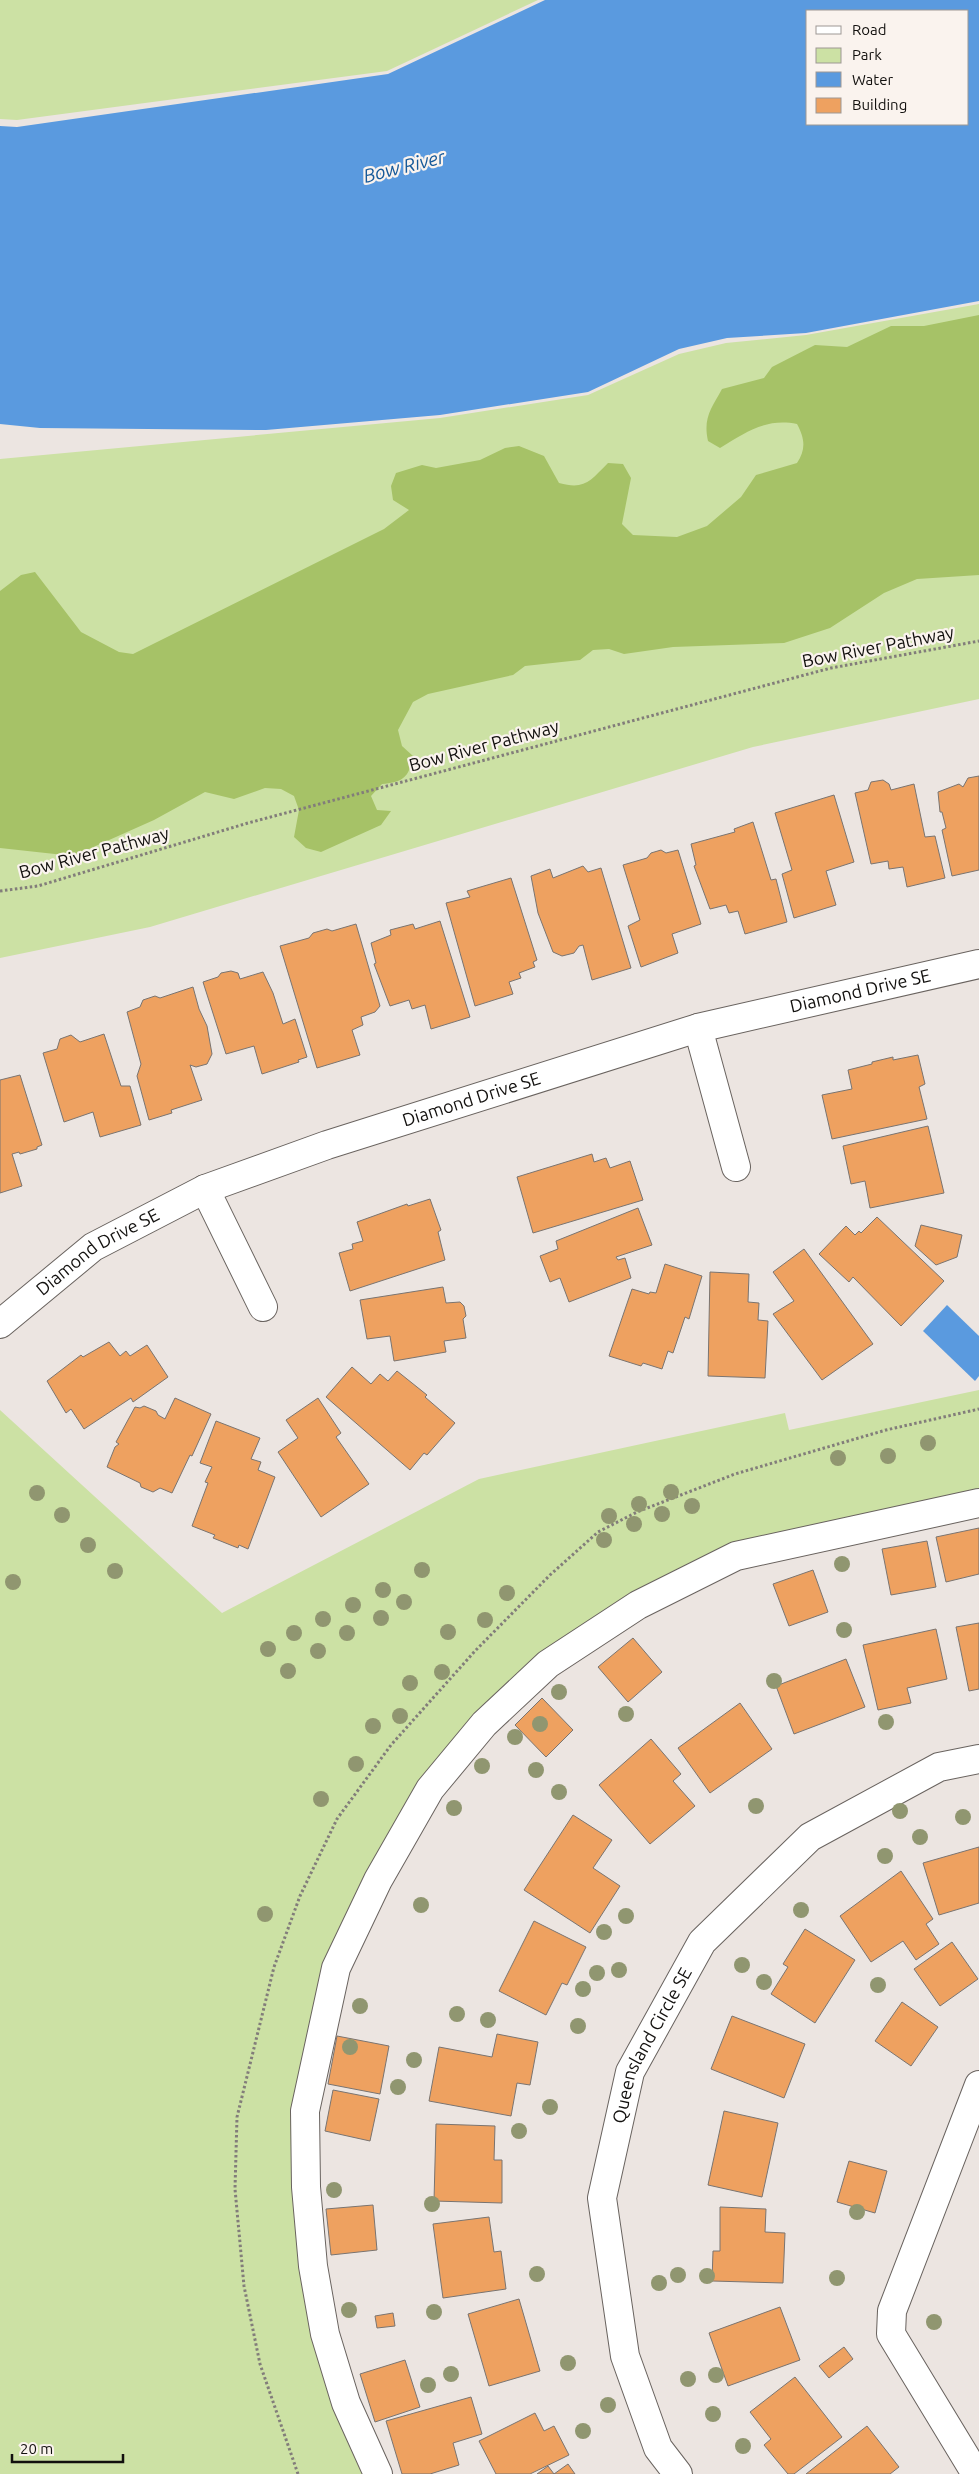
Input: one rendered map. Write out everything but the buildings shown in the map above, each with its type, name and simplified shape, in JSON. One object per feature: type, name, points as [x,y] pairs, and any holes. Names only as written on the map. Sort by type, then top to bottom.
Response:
[{"type":"street","name":"Diamond Drive SE","points":[[0,1324],[94,1247],[205,1189],[327,1145],[698,1028],[979,964]]},
{"type":"street","points":[[698,1028],[736,1167]]},
{"type":"street","points":[[205,1189],[263,1307]]},
{"type":"street","points":[[378,2474],[346,2403],[325,2334],[313,2266],[306,2187],[305,2111],[336,1968],[378,1880],[430,1789],[484,1724],[548,1664],[638,1605],[736,1556],[979,1503]]},
{"type":"street","name":"Queensland Circle SE","points":[[678,2474],[658,2448],[625,2356],[602,2198],[630,2072],[702,1942],[810,1837],[939,1768],[979,1758]]},
{"type":"street","points":[[976,2474],[891,2334],[892,2311],[979,2085]]},
{"type":"path","name":"Bow River Pathway","points":[[0,891],[38,886],[248,823],[831,668],[979,641]]},
{"type":"path","points":[[298,2474],[260,2364],[244,2286],[234,2189],[237,2118],[274,1967],[300,1896],[337,1819],[391,1745],[475,1651],[550,1575],[598,1532],[637,1512],[735,1474],[886,1430],[979,1409]]},
{"type":"green space","points":[[0,0],[538,0],[387,71],[17,120],[0,119]]},
{"type":"green space","points":[[979,304],[979,699],[753,747],[150,927],[0,958],[0,459],[440,418],[588,395],[679,354],[726,343],[806,335]]},
{"type":"green space","points":[[979,315],[979,575],[917,579],[884,593],[830,628],[784,643],[673,647],[624,654],[609,649],[593,650],[580,660],[525,666],[513,675],[428,694],[413,702],[398,730],[402,746],[413,756],[407,774],[404,778],[395,782],[382,784],[371,796],[377,810],[391,811],[381,825],[321,852],[306,848],[294,837],[299,810],[294,796],[281,789],[265,788],[234,799],[205,792],[154,820],[80,853],[64,855],[0,848],[0,591],[21,575],[35,572],[81,632],[119,652],[133,654],[384,529],[409,510],[393,500],[391,486],[396,473],[422,465],[436,468],[480,460],[505,448],[519,446],[544,456],[559,483],[568,485],[586,482],[608,463],[623,464],[631,478],[622,524],[633,535],[677,537],[707,526],[741,497],[756,475],[797,463],[802,453],[803,439],[797,424],[776,423],[766,425],[748,432],[720,448],[708,441],[707,420],[711,408],[722,389],[764,378],[772,367],[815,345],[847,347],[891,326],[924,326]]},
{"type":"green space","points":[[979,1390],[979,1503],[736,1556],[548,1664],[430,1789],[318,2040],[313,2266],[378,2474],[0,2474],[0,1410],[222,1613],[479,1479],[785,1413],[789,1430]]},
{"type":"water","name":"Bow River","points":[[545,0],[979,0],[979,301],[806,333],[727,338],[679,349],[588,392],[440,415],[266,430],[40,428],[0,424],[0,126],[17,127],[388,74]]},
{"type":"water","points":[[947,1305],[979,1336],[979,1376],[975,1381],[923,1331]]}]
